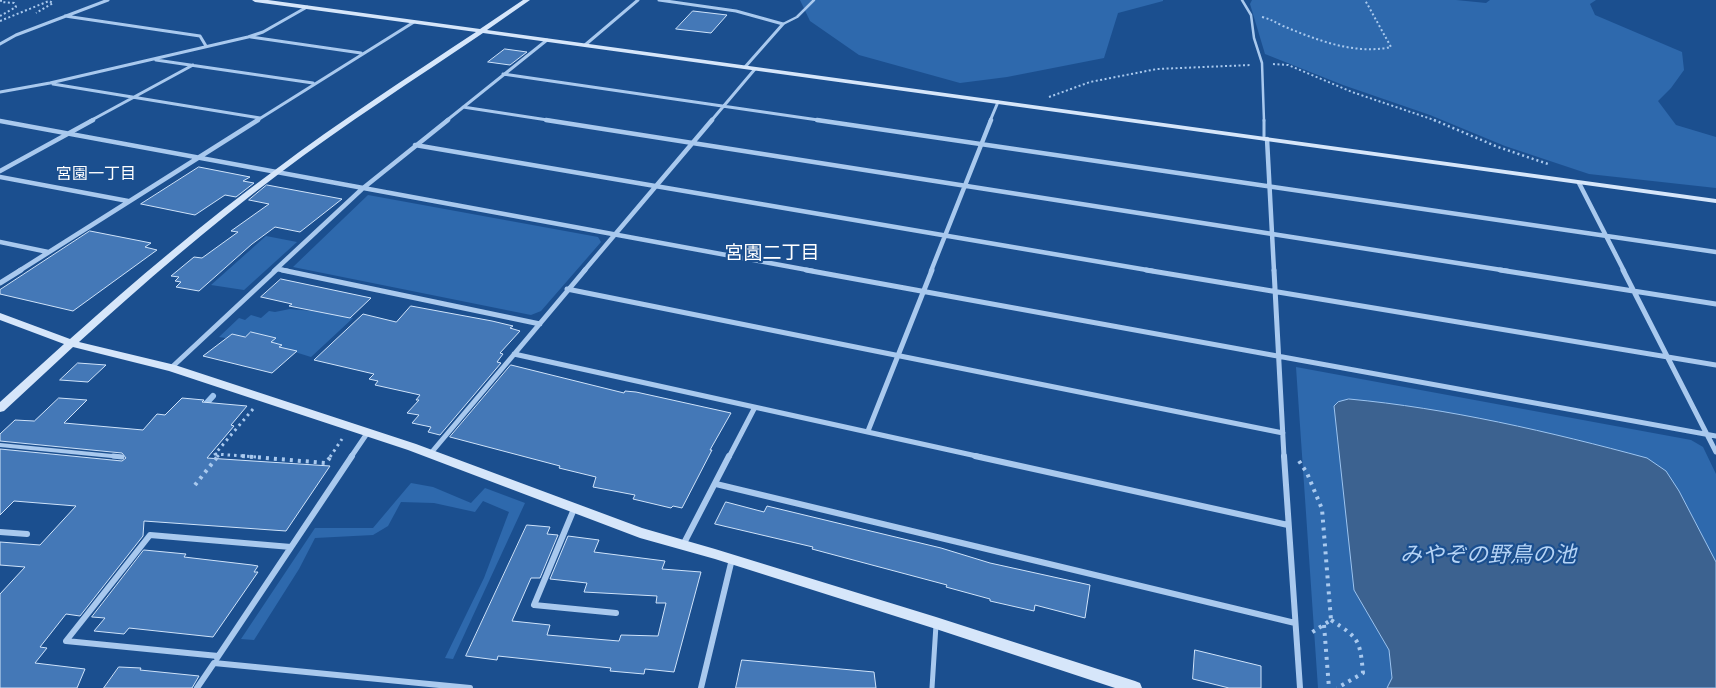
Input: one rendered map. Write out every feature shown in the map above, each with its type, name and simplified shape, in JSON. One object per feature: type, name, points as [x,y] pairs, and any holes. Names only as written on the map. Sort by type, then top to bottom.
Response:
[{"type":"street","points":[[0,44],[16,35],[108,0]]},
{"type":"street","points":[[256,0],[1716,201]]},
{"type":"street","points":[[0,408],[171,255],[277,172],[527,0]]},
{"type":"street","points":[[585,45],[638,0]]},
{"type":"street","points":[[659,0],[736,11],[783,24],[745,67]]},
{"type":"street","points":[[0,92],[50,83],[263,32],[307,7]]},
{"type":"street","points":[[65,16],[200,36],[206,46]]},
{"type":"street","points":[[0,283],[313,83],[414,22]]},
{"type":"street","points":[[248,36],[361,53]]},
{"type":"street","points":[[171,368],[362,189],[548,40]]},
{"type":"street","points":[[153,59],[313,83]]},
{"type":"street","points":[[0,170],[193,65]]},
{"type":"street","points":[[431,453],[540,324],[567,289],[755,69]]},
{"type":"street","points":[[504,74],[1716,252]]},
{"type":"street","points":[[50,83],[260,118]]},
{"type":"street","points":[[868,431],[998,102]]},
{"type":"street","points":[[464,107],[1273,236],[1716,304]]},
{"type":"street","points":[[0,121],[362,189],[1716,436]]},
{"type":"street","points":[[1265,139],[1273,236],[1288,525],[1300,688]]},
{"type":"street","points":[[416,145],[1275,292],[1716,365]]},
{"type":"street","points":[[0,177],[128,201]]},
{"type":"street","points":[[1579,183],[1716,452]]},
{"type":"street","points":[[0,242],[48,252]]},
{"type":"street","points":[[277,269],[540,324]]},
{"type":"street","points":[[567,289],[1283,433]]},
{"type":"street","points":[[0,316],[71,343],[171,368],[431,453],[640,533],[936,623],[1136,688]]},
{"type":"street","points":[[514,354],[754,409],[868,431],[1288,525]]},
{"type":"street","points":[[683,545],[754,409]]},
{"type":"street","points":[[197,688],[368,432]]},
{"type":"street","points":[[716,484],[1295,623]]},
{"type":"street","points":[[574,509],[534,605],[616,613]]},
{"type":"street","points":[[0,532],[28,534]]},
{"type":"street","points":[[291,547],[150,535],[66,641],[470,688]]},
{"type":"street","points":[[701,688],[732,560]]},
{"type":"lane","points":[[783,24],[797,17],[814,0]]},
{"type":"lane","points":[[1242,0],[1251,15],[1254,38],[1262,64],[1265,139]]},
{"type":"lane","points":[[0,446],[122,457]]},
{"type":"lane","points":[[932,688],[936,623]]},
{"type":"path","points":[[0,16],[16,7],[14,3],[0,2],[1,0]]},
{"type":"path","points":[[1251,15],[1270,18],[1281,25],[1355,49],[1374,50],[1391,46],[1365,0]]},
{"type":"path","points":[[0,21],[49,1],[53,3],[34,14]]},
{"type":"path","points":[[1023,106],[1090,82],[1157,68],[1262,64],[1288,65],[1352,92],[1420,114],[1498,147],[1549,164]]},
{"type":"path","points":[[263,397],[215,454],[326,463],[350,426]]},
{"type":"path","points":[[246,456],[250,451]]},
{"type":"path","points":[[194,485],[219,454]]},
{"type":"path","points":[[296,460],[299,455]]},
{"type":"path","points":[[1299,461],[1307,473],[1322,509],[1331,620]]},
{"type":"path","points":[[1311,633],[1331,620]]},
{"type":"path","points":[[1331,620],[1356,636],[1360,642],[1363,673],[1337,688]]},
{"type":"path","points":[[1324,624],[1329,688]]},
{"type":"shaded area","points":[[800,0],[1163,1],[1118,13],[1104,58],[1007,77],[960,83],[859,55],[810,21]]},
{"type":"shaded area","points":[[1252,0],[1456,0],[1486,3],[1490,0],[1596,0],[1590,4],[1595,15],[1682,52],[1684,70],[1671,88],[1658,101],[1676,125],[1716,137],[1716,188],[1589,174],[1505,146],[1430,115],[1343,85],[1265,54],[1250,4]]},
{"type":"shaded area","points":[[368,195],[598,237],[601,242],[541,311],[531,315],[293,267]]},
{"type":"shaded area","points":[[266,236],[297,242],[244,290],[211,285]]},
{"type":"shaded area","points":[[290,309],[323,312],[353,318],[311,357],[279,347],[281,345],[232,334],[226,338],[219,337],[239,318],[245,320],[251,315],[261,318],[269,311],[275,312]]},
{"type":"shaded area","points":[[1296,367],[1691,440],[1703,447],[1716,474],[1716,562],[1679,491],[1618,450],[1456,415],[1349,399],[1354,590],[1389,650],[1392,678],[1387,688],[1318,688]]},
{"type":"shaded area","points":[[411,483],[433,487],[471,503],[485,488],[525,503],[453,659],[445,658],[484,578],[509,512],[483,501],[475,512],[434,503],[401,502],[388,526],[373,535],[315,538],[299,569],[254,640],[241,639],[315,528],[373,528]]},
{"type":"water","name":"みやぞの野鳥の池","points":[[1349,399],[1423,408],[1536,430],[1647,458],[1666,471],[1679,491],[1716,562],[1716,688],[1387,688],[1392,678],[1389,650],[1354,590],[1334,406],[1338,402]]},
{"type":"building","points":[[693,11],[727,15],[711,33],[676,29]]},
{"type":"building","points":[[505,49],[527,52],[510,65],[488,62]]},
{"type":"building","points":[[199,167],[250,177],[243,181],[254,183],[236,197],[225,195],[195,215],[141,204]]},
{"type":"building","points":[[267,185],[342,199],[300,232],[275,227],[252,244],[199,291],[176,287],[181,282],[175,281],[179,277],[171,276],[194,257],[202,258],[238,232],[231,231],[269,204],[249,200]]},
{"type":"building","points":[[90,231],[151,243],[145,247],[157,250],[73,311],[0,294],[0,290]]},
{"type":"building","points":[[281,279],[371,298],[350,318],[289,306],[292,304],[261,297]]},
{"type":"building","points":[[411,306],[492,321],[513,326],[510,328],[520,331],[500,353],[503,354],[497,362],[501,363],[440,435],[428,432],[431,427],[412,423],[419,415],[407,413],[419,400],[416,400],[420,395],[375,385],[378,381],[369,379],[374,374],[314,360],[363,314],[396,322]]},
{"type":"building","points":[[251,332],[276,338],[271,342],[282,345],[279,347],[297,351],[272,373],[203,356],[232,334],[245,337]]},
{"type":"building","points":[[78,363],[106,365],[88,382],[60,380]]},
{"type":"building","points":[[511,365],[624,393],[625,391],[636,392],[731,413],[710,450],[712,450],[682,508],[673,506],[671,508],[633,499],[635,495],[593,487],[596,477],[450,437]]},
{"type":"building","points":[[59,398],[87,400],[64,423],[143,430],[157,414],[165,415],[182,398],[204,400],[202,402],[247,406],[231,425],[234,426],[207,458],[330,466],[286,531],[144,521],[143,536],[80,616],[66,614],[40,647],[47,648],[35,663],[85,669],[77,688],[0,688],[0,594],[25,567],[0,565],[0,542],[40,545],[76,506],[14,501],[0,515],[0,449],[122,461],[126,458],[122,453],[0,441],[0,434],[15,420],[34,421]]},
{"type":"building","points":[[726,502],[764,512],[767,506],[941,548],[990,563],[1090,585],[1085,618],[1035,605],[1034,611],[990,601],[990,599],[946,587],[947,585],[812,549],[813,547],[715,524]]},
{"type":"building","points":[[527,525],[550,527],[547,534],[558,535],[540,578],[531,578],[512,621],[550,625],[547,635],[619,641],[621,635],[658,636],[666,603],[656,603],[657,596],[584,592],[587,583],[550,579],[568,536],[599,540],[594,552],[665,561],[662,569],[701,572],[674,672],[645,669],[644,674],[610,671],[611,668],[498,656],[497,660],[466,656]]},
{"type":"building","points":[[144,550],[186,554],[184,557],[258,566],[254,572],[258,572],[213,637],[129,628],[124,634],[94,631],[105,618],[92,617]]},
{"type":"building","points":[[1195,650],[1261,666],[1261,688],[1229,688],[1193,679]]},
{"type":"building","points":[[742,660],[874,672],[876,688],[736,688]]},
{"type":"building","points":[[119,667],[199,676],[192,688],[104,688]]},
{"type":"waterway","points":[[202,408],[213,396]]},
{"type":"district","name":"宮園一丁目","points":[[96,174]]},
{"type":"district","name":"宮園二丁目","points":[[772,253]]}]
